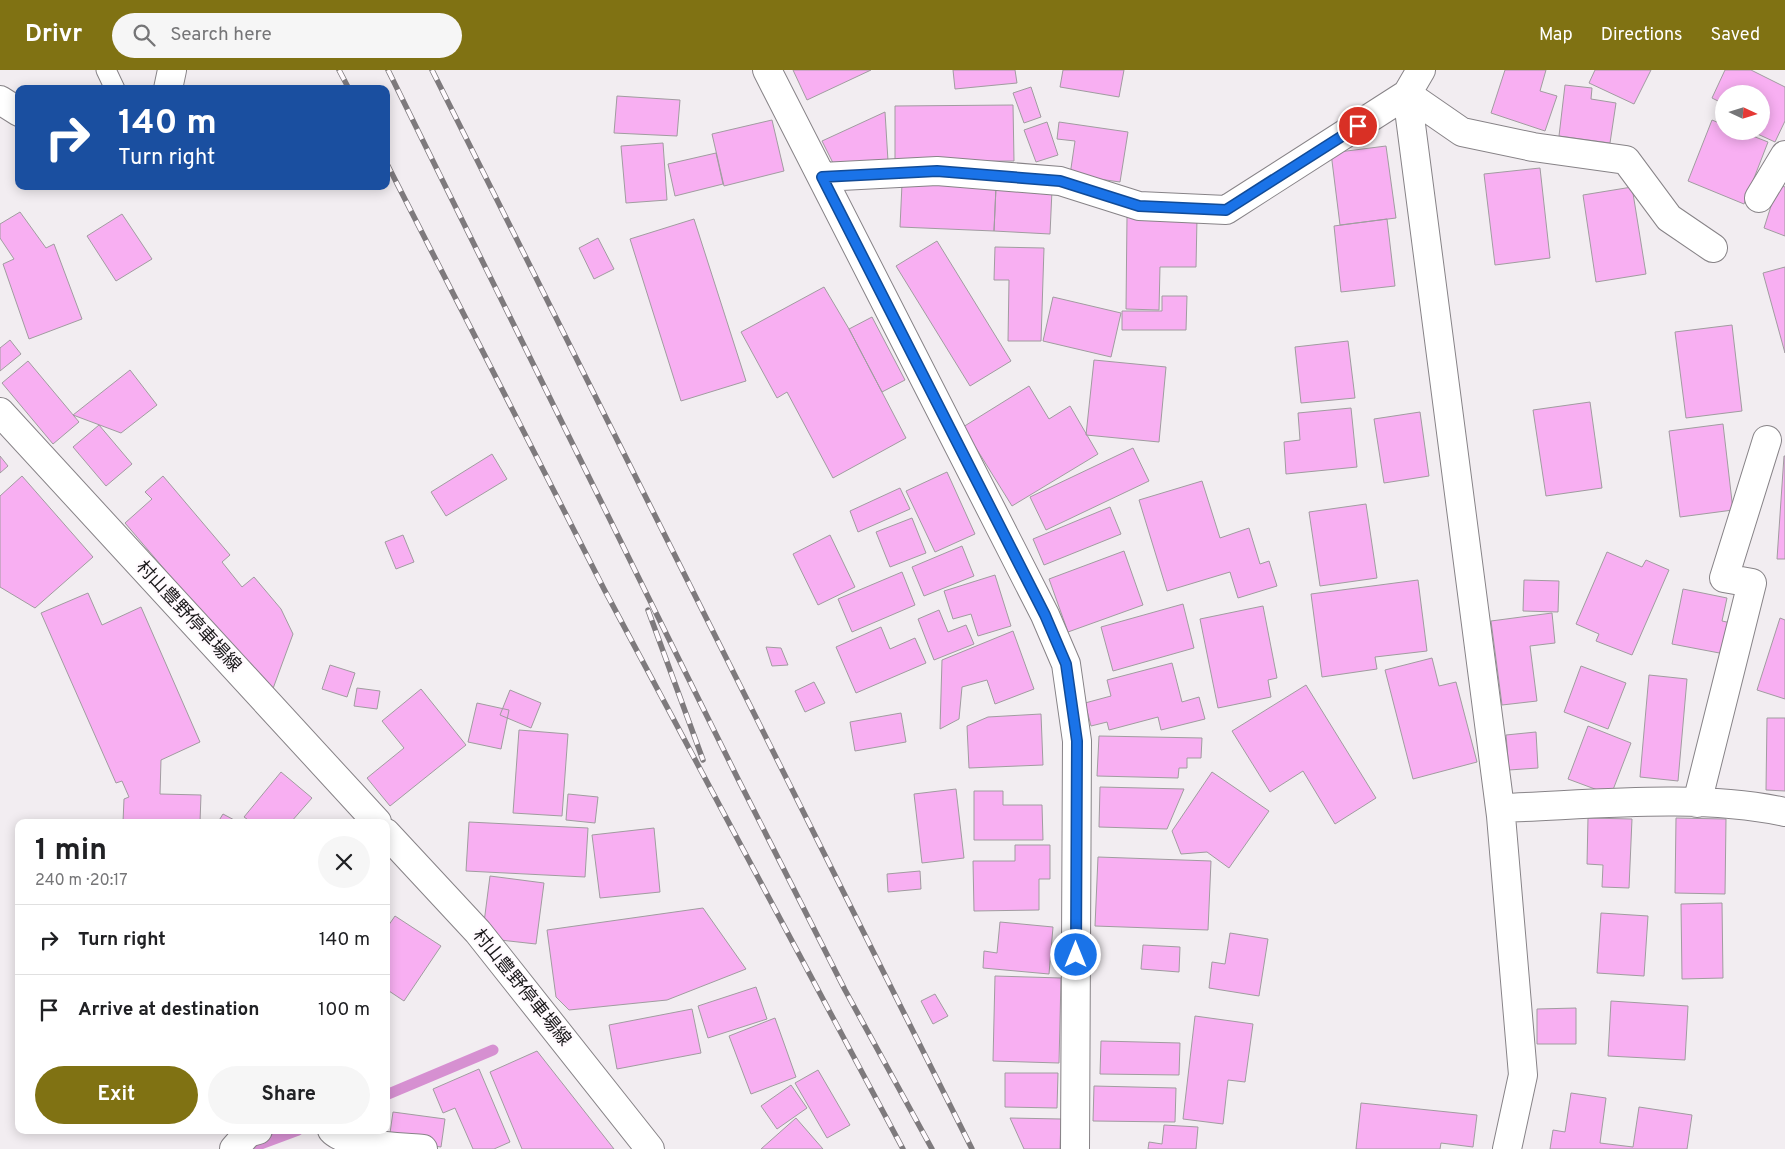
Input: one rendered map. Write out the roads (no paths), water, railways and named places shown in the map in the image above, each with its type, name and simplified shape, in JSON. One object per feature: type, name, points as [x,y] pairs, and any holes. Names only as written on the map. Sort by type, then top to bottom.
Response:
[{"type":"street","points":[[169,85],[172,70]]},
{"type":"street","points":[[767,70],[1045,615],[1066,664],[1077,741],[1075,1149]]},
{"type":"street","points":[[822,177],[937,171],[1060,181],[1139,206],[1226,210],[1407,94],[1421,70]]},
{"type":"street","points":[[1407,94],[1462,132],[1533,147],[1626,160],[1669,218],[1713,248]]},
{"type":"street","points":[[1407,94],[1501,808],[1523,1075],[1507,1149]]},
{"type":"street","points":[[0,100],[15,109]]},
{"type":"street","points":[[1759,198],[1785,155]]},
{"type":"street","name":"村山豊野停車場線","points":[[0,412],[374,819]]},
{"type":"street","points":[[1698,803],[1752,583],[1724,578],[1768,440]]},
{"type":"street","points":[[1501,808],[1678,802],[1767,808],[1785,812]]},
{"type":"street","name":"村山豊野停車場線","points":[[390,837],[478,932],[650,1149]]},
{"type":"street","points":[[234,1149],[247,1134]]},
{"type":"street","points":[[335,1134],[370,1146],[422,1149]]},
{"type":"lane","points":[[106,70],[112,85]]},
{"type":"waterway","points":[[390,1093],[493,1050]]},
{"type":"waterway","points":[[254,1149],[258,1145],[287,1134]]},
{"type":"railway","points":[[339,70],[347,85]]},
{"type":"railway","points":[[388,70],[738,779],[845,990],[932,1149]]},
{"type":"railway","points":[[432,70],[972,1149]]},
{"type":"railway","points":[[390,170],[604,589],[903,1149]]},
{"type":"railway","points":[[648,610],[703,760]]}]
